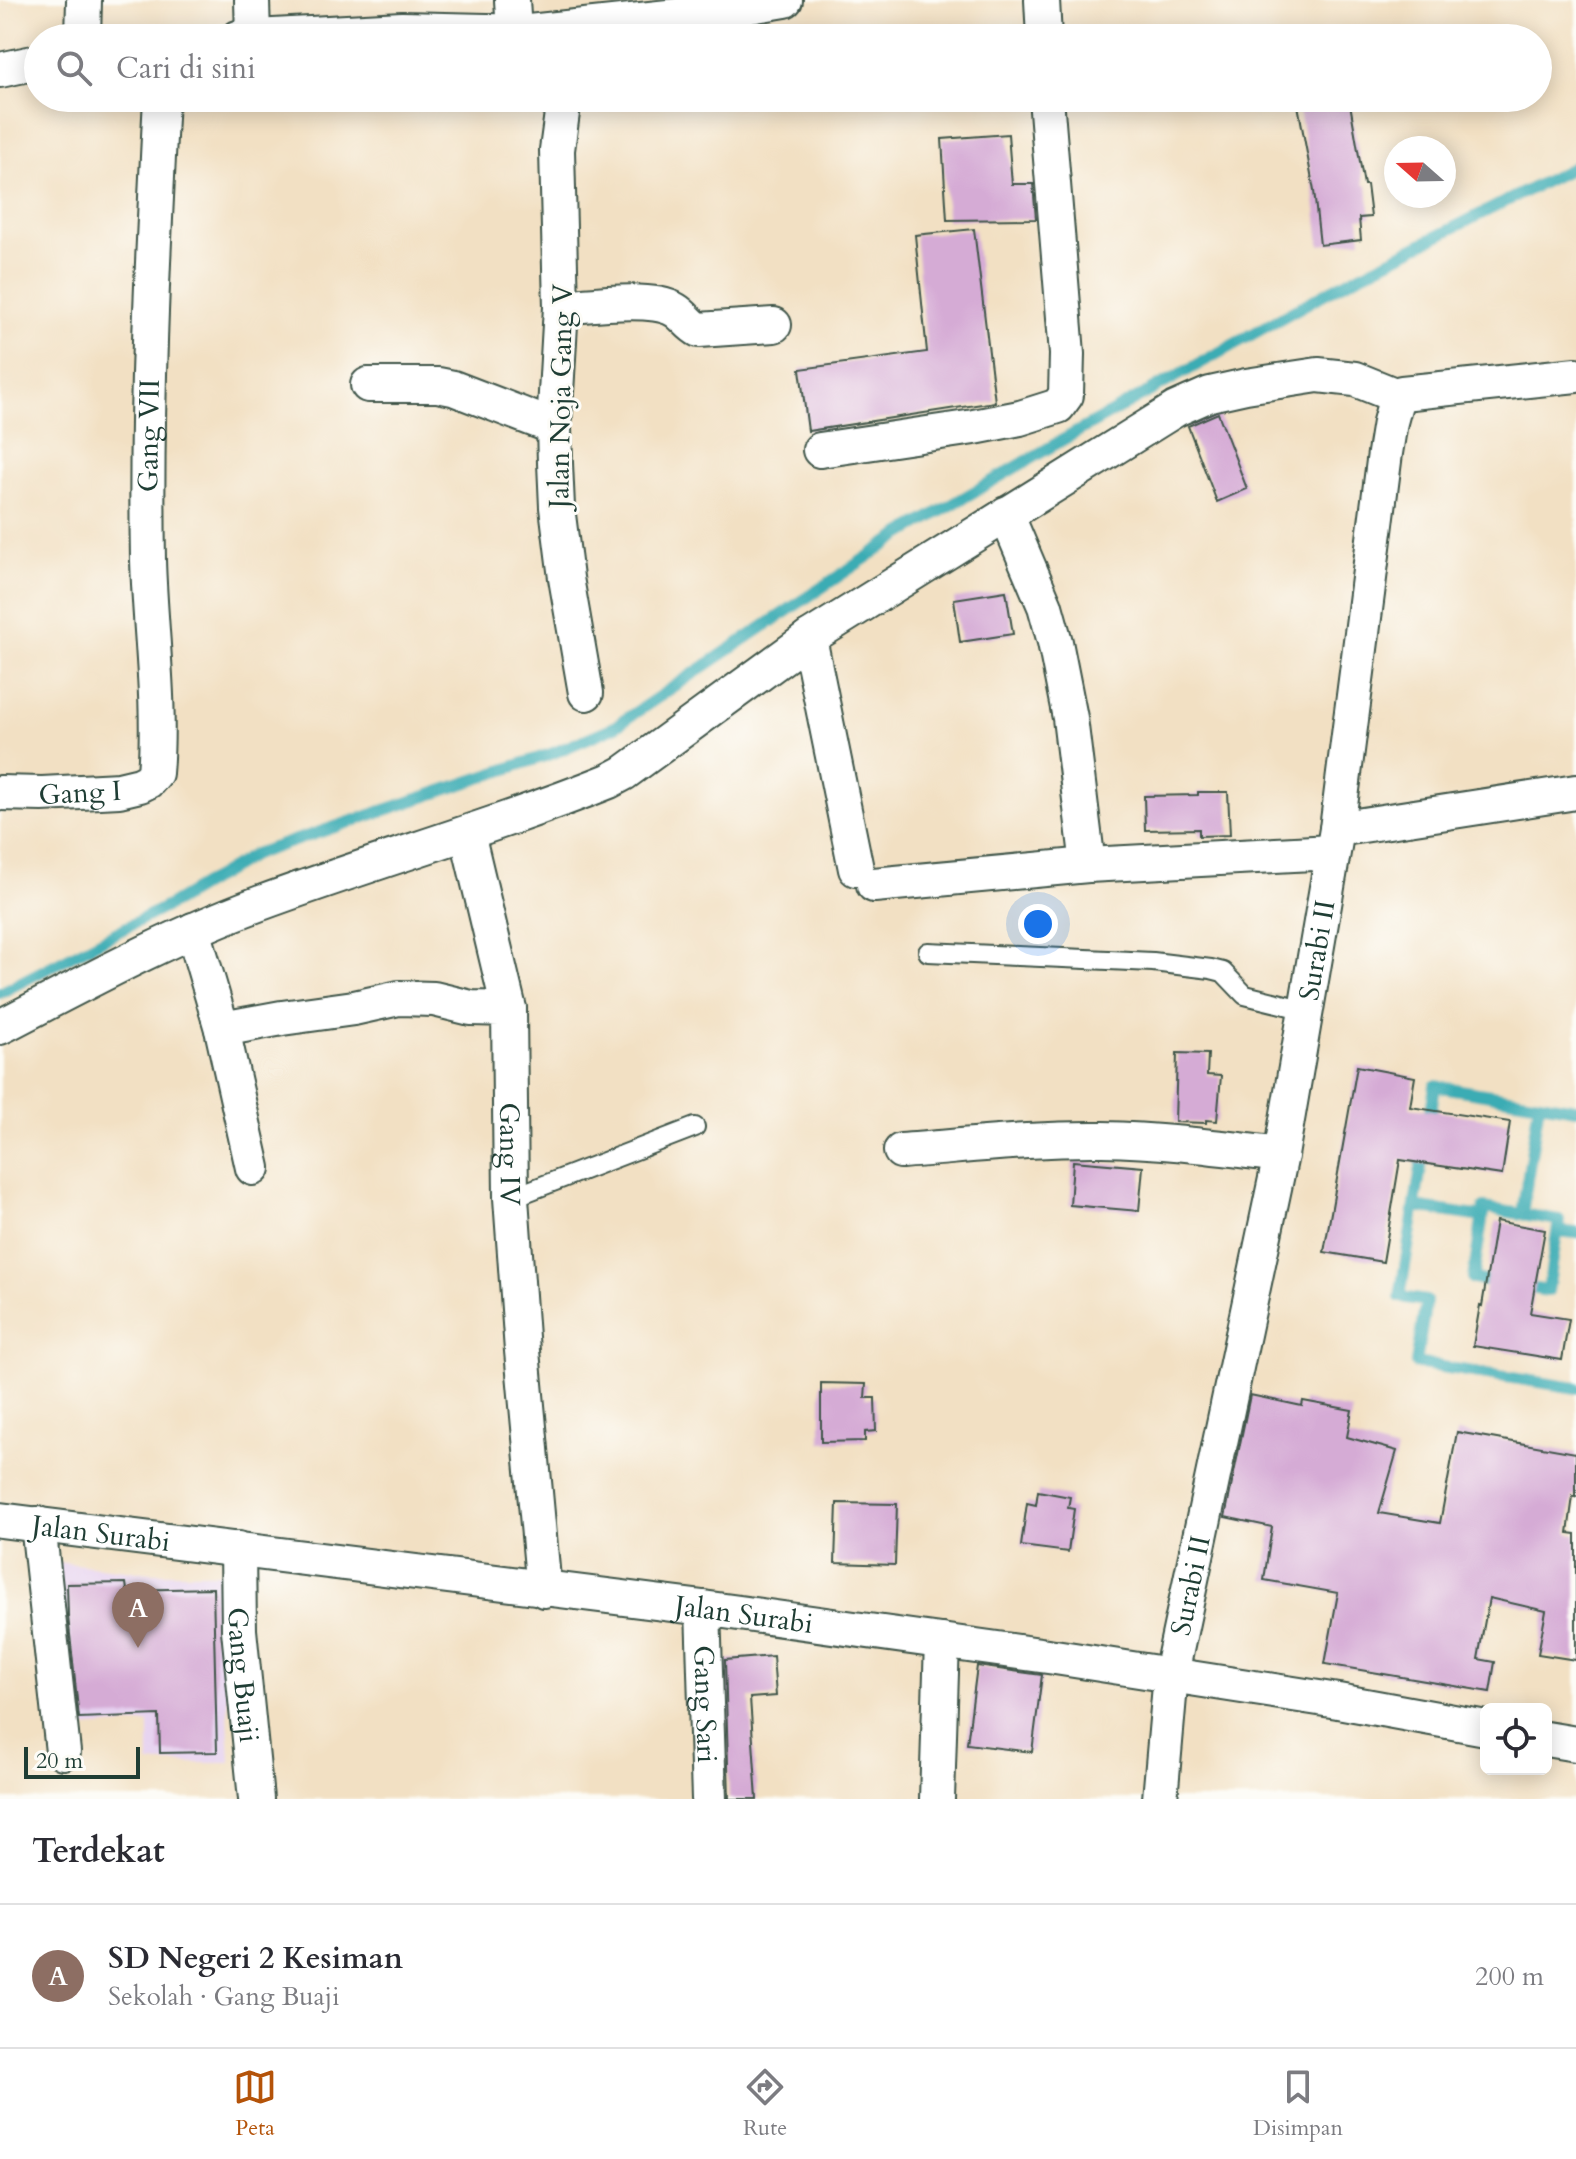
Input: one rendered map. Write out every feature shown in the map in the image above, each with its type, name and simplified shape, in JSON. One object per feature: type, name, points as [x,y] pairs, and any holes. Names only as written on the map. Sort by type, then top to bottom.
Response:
[{"type":"street","points":[[83,24],[84,0]]},
{"type":"street","points":[[248,24],[252,0]]},
{"type":"street","points":[[1042,0],[1043,24]]},
{"type":"street","points":[[618,24],[773,1]]},
{"type":"street","points":[[445,24],[513,16],[538,24]]},
{"type":"street","points":[[0,70],[24,65]]},
{"type":"street","name":"Gang VII","points":[[155,773],[148,561],[149,404],[160,112]]},
{"type":"street","name":"Jalan Noja Gang V","points":[[562,112],[557,150],[561,307],[554,427],[557,507],[586,693]]},
{"type":"street","points":[[820,450],[1020,418],[1058,406],[1066,395],[1067,354],[1047,112]]},
{"type":"street","points":[[561,307],[650,303],[675,310],[699,330],[774,325]]},
{"type":"street","points":[[0,1027],[193,930],[617,777],[809,638],[1176,409],[1210,394],[1318,375],[1355,379],[1397,396],[1576,375]]},
{"type":"street","points":[[368,385],[438,385],[453,388],[554,427]]},
{"type":"street","name":"Surabi II","points":[[1171,1674],[1281,1155],[1334,841],[1385,453],[1397,396]]},
{"type":"street","points":[[1006,514],[1041,594],[1055,642],[1070,718],[1088,865]]},
{"type":"street","points":[[809,638],[865,877],[1088,865],[1334,841],[1576,792]]},
{"type":"street","name":"Gang I","points":[[0,793],[119,790],[140,785],[155,773]]},
{"type":"street","name":"Gang IV","points":[[467,833],[509,1009],[511,1198],[544,1590]]},
{"type":"street","points":[[193,930],[222,1029],[253,1168]]},
{"type":"street","points":[[222,1029],[399,998],[434,999],[471,1008],[509,1009]]},
{"type":"street","points":[[901,1151],[1102,1139],[1281,1155]]},
{"type":"street","name":"Jalan Surabi","points":[[0,1520],[942,1641],[1171,1674],[1480,1727]]},
{"type":"street","points":[[38,1524],[63,1752]]},
{"type":"street","name":"Gang Buaji","points":[[238,1549],[239,1630],[256,1799]]},
{"type":"street","name":"Gang Sari","points":[[703,1608],[709,1799]]},
{"type":"street","points":[[937,1799],[942,1641]]},
{"type":"street","points":[[1160,1799],[1171,1674]]},
{"type":"street","points":[[1552,1740],[1576,1744]]},
{"type":"lane","points":[[928,952],[1153,962],[1211,969],[1223,972],[1245,995],[1306,1010]]},
{"type":"lane","points":[[511,1198],[695,1127]]},
{"type":"shaded area","points":[[48,1561],[150,1573],[222,1573],[230,1763],[149,1763],[149,1723],[53,1730]]},
{"type":"building","points":[[1299,112],[1351,112],[1371,217],[1359,218],[1361,240],[1320,245]]},
{"type":"building","points":[[1008,134],[1012,184],[1033,184],[1036,219],[947,220],[942,139]]},
{"type":"building","points":[[974,229],[995,402],[808,431],[800,369],[927,352],[915,235]]},
{"type":"building","points":[[1218,413],[1247,489],[1217,502],[1188,426]]},
{"type":"building","points":[[1006,591],[1013,634],[960,642],[954,599]]},
{"type":"building","points":[[1198,792],[1228,792],[1230,835],[1199,836],[1199,829],[1145,830],[1144,796],[1198,795]]},
{"type":"building","points":[[1177,1053],[1208,1054],[1207,1075],[1221,1076],[1217,1121],[1175,1122]]},
{"type":"building","points":[[1357,1066],[1415,1077],[1410,1107],[1510,1122],[1502,1175],[1400,1160],[1383,1262],[1324,1252]]},
{"type":"building","points":[[1073,1161],[1143,1167],[1139,1211],[1070,1205]]},
{"type":"building","points":[[1496,1221],[1545,1230],[1530,1313],[1569,1319],[1562,1360],[1473,1346]]},
{"type":"building","points":[[821,1383],[866,1384],[865,1398],[875,1398],[876,1431],[865,1432],[865,1441],[821,1442]]},
{"type":"building","points":[[1250,1395],[1302,1406],[1303,1401],[1352,1410],[1347,1437],[1397,1451],[1379,1513],[1440,1523],[1457,1432],[1576,1453],[1576,1497],[1573,1496],[1568,1533],[1576,1534],[1576,1660],[1538,1654],[1546,1611],[1489,1598],[1478,1659],[1495,1662],[1490,1692],[1325,1664],[1338,1593],[1264,1580],[1272,1527],[1225,1517]]},
{"type":"building","points":[[1038,1491],[1070,1497],[1068,1508],[1074,1509],[1068,1552],[1021,1546],[1027,1503],[1036,1505]]},
{"type":"building","points":[[837,1503],[897,1504],[895,1565],[835,1563]]},
{"type":"building","points":[[126,1583],[127,1590],[213,1588],[217,1752],[160,1753],[159,1715],[79,1718],[67,1584]]},
{"type":"building","points":[[773,1656],[776,1696],[750,1698],[757,1799],[729,1799],[725,1660]]},
{"type":"building","points":[[977,1666],[1042,1675],[1032,1752],[967,1744]]},
{"type":"waterway","points":[[0,993],[173,903],[255,854],[551,754],[614,727],[900,535],[1059,442],[1342,284],[1576,166]]},
{"type":"waterway","points":[[1429,1123],[1435,1086],[1576,1109]]},
{"type":"waterway","points":[[1522,1214],[1539,1103]]},
{"type":"waterway","points":[[1424,1149],[1400,1297],[1426,1301],[1416,1363],[1576,1388]]},
{"type":"waterway","points":[[1415,1207],[1483,1217]]},
{"type":"waterway","points":[[1484,1208],[1559,1220],[1548,1291],[1473,1279],[1484,1208]]},
{"type":"waterway","points":[[1558,1231],[1576,1233]]},
{"type":"place","name":"SD Negeri 2 Kesiman","points":[[138,1648]]}]
